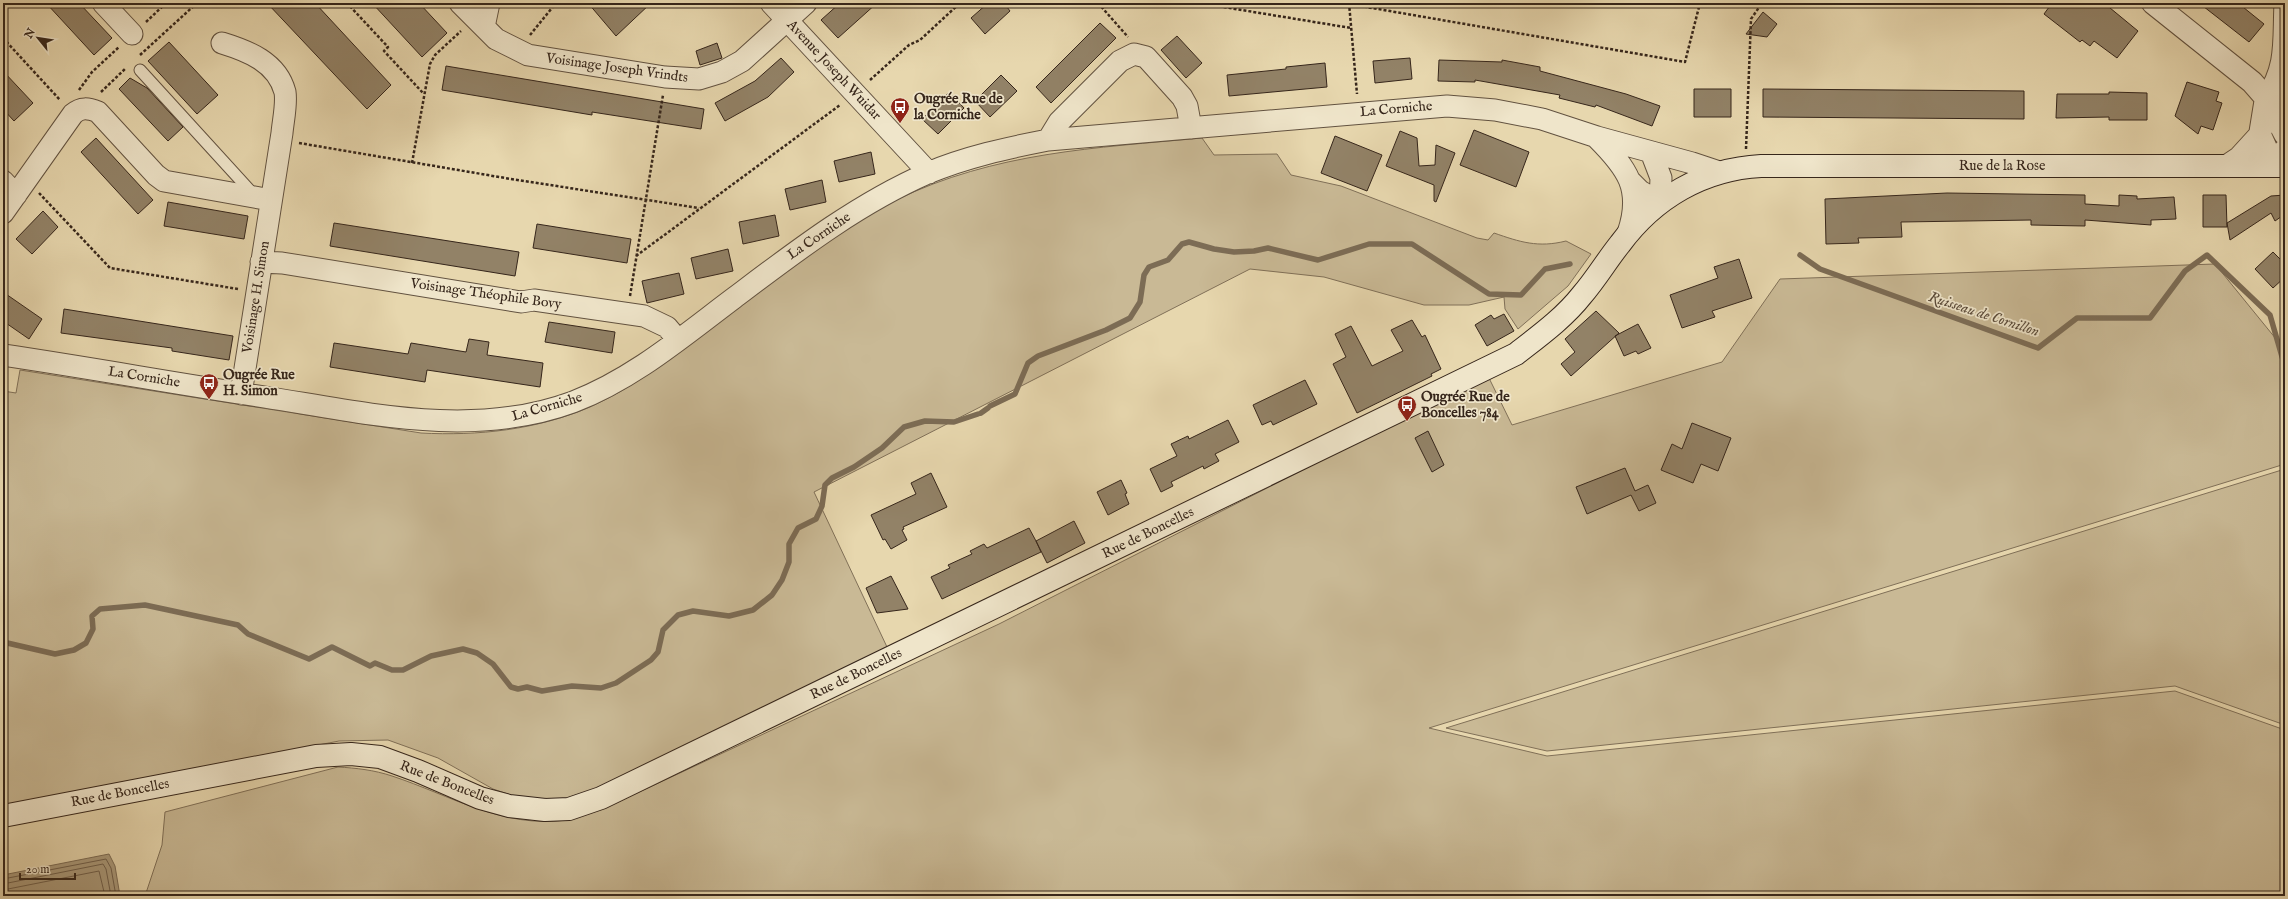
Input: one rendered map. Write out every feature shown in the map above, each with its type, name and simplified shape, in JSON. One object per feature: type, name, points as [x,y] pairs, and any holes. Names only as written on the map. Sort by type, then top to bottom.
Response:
[{"type":"main road","points":[[2153,3],[2276,100],[2285,134]]},
{"type":"main road","points":[[2227,166],[2239,158],[2260,135],[2276,100]]},
{"type":"main road","points":[[2260,135],[2281,161]]},
{"type":"main road","name":"Rue de la Rose","points":[[1628,233],[1660,202],[1690,184],[1719,172],[1746,167],[2227,166],[2281,161]]},
{"type":"main road","name":"Rue de Boncelles","points":[[3,816],[316,756],[351,754],[380,757],[418,770],[480,798],[509,806],[545,810],[569,809],[601,798],[1516,354],[1553,324],[1582,296],[1628,233]]},
{"type":"street","points":[[103,3],[132,34]]},
{"type":"street","name":"Voisinage Joseph Vrindts","points":[[460,3],[496,39],[528,55],[665,77],[699,79],[722,72],[742,61],[806,3]]},
{"type":"street","points":[[479,23],[489,3]]},
{"type":"street","name":"Avenue Joseph Wuidar","points":[[771,3],[929,173]]},
{"type":"street","points":[[2276,100],[2274,86],[2282,67],[2285,3]]},
{"type":"street","name":"Voisinage H. Simon","points":[[222,43],[256,55],[266,63],[280,83],[285,94],[281,140],[264,199],[261,262],[241,394]]},
{"type":"street","points":[[1048,140],[1059,122],[1120,61],[1127,56],[1136,54],[1146,57],[1182,97],[1187,106],[1191,128]]},
{"type":"street","name":"La Corniche","points":[[3,355],[241,394],[404,418],[446,422],[495,420],[545,409],[578,399],[626,376],[678,340],[835,224],[876,199],[929,173],[1009,148],[1048,140],[1447,106],[1482,108],[1523,115],[1651,152]]},
{"type":"street","points":[[3,214],[15,185],[76,111],[89,108],[98,112],[156,175],[164,181],[264,199]]},
{"type":"street","points":[[1597,137],[1621,163],[1631,182],[1640,191],[1660,202],[1661,178],[1651,152]]},
{"type":"street","name":"Rue de la Rose","points":[[1651,152],[1719,172]]},
{"type":"street","points":[[1628,233],[1634,214],[1631,182]]},
{"type":"street","name":"Voisinage Théophile Bovy","points":[[261,262],[282,263],[521,302],[534,300],[644,316],[662,324],[678,340]]},
{"type":"lane","points":[[140,70],[264,199]]},
{"type":"path","points":[[76,111],[77,92],[92,72],[166,3]]},
{"type":"path","points":[[340,3],[344,7],[347,3],[388,47],[384,51],[424,93]]},
{"type":"path","points":[[518,51],[556,3]]},
{"type":"path","points":[[636,256],[856,93],[910,45],[920,40],[960,3]]},
{"type":"path","points":[[1098,3],[1133,42],[1136,54]]},
{"type":"path","points":[[1199,3],[1351,28]]},
{"type":"path","points":[[1357,96],[1349,3],[1685,62],[1700,3]]},
{"type":"path","points":[[1746,167],[1751,19],[1762,3]]},
{"type":"path","points":[[412,163],[430,64],[436,55],[479,23]]},
{"type":"path","points":[[3,38],[76,111]]},
{"type":"path","points":[[628,314],[665,77]]},
{"type":"path","points":[[281,140],[412,163],[699,208]]},
{"type":"path","points":[[15,185],[110,268],[257,292]]},
{"type":"shaded area","points":[[1202,138],[1214,155],[1277,154],[1291,175],[1341,186],[1477,238],[1488,240],[1494,233],[1512,239],[1538,244],[1566,241],[1591,254],[1568,286],[1518,329],[1505,309],[1504,297],[1469,305],[1424,305],[1324,277],[1250,269],[814,492],[887,647],[602,787],[576,797],[556,800],[526,800],[493,789],[438,758],[388,740],[339,741],[3,806],[3,391],[16,393],[20,370],[421,433],[442,434],[485,432],[528,426],[570,415],[607,399],[623,390],[668,360],[844,230],[896,200],[933,184],[971,171],[1046,155],[1084,149]]},
{"type":"shaded area","points":[[2215,264],[2285,350],[2285,464],[1429,728],[1547,756],[2175,691],[2285,730],[2285,896],[145,896],[162,845],[165,812],[338,767],[385,774],[456,801],[499,815],[521,820],[567,820],[607,807],[999,624],[1488,376],[1512,425],[1722,362],[1780,279]]},
{"type":"shaded area","points":[[2285,469],[2285,725],[2175,686],[1547,751],[1446,728]]},
{"type":"water","points":[[109,854],[115,866],[120,896],[3,896],[3,875]]},
{"type":"building","points":[[46,3],[79,3],[112,38],[94,55]]},
{"type":"building","points":[[267,3],[315,3],[391,85],[367,109]]},
{"type":"building","points":[[372,3],[419,3],[447,33],[422,57]]},
{"type":"building","points":[[588,3],[651,3],[616,36]]},
{"type":"building","points":[[840,3],[877,3],[838,38],[821,20]]},
{"type":"building","points":[[988,3],[1004,3],[1010,11],[985,34],[971,18]]},
{"type":"building","points":[[2052,3],[2104,3],[2138,31],[2117,58],[2094,41],[2090,46],[2082,40],[2080,42],[2044,14]]},
{"type":"building","points":[[2199,3],[2238,3],[2264,24],[2249,42]]},
{"type":"building","points":[[1763,12],[1777,24],[1767,37],[1746,34]]},
{"type":"building","points":[[1100,23],[1116,38],[1051,103],[1036,87]]},
{"type":"building","points":[[1177,36],[1202,63],[1186,78],[1161,50]]},
{"type":"building","points":[[169,42],[218,95],[197,114],[148,61]]},
{"type":"building","points":[[717,43],[722,58],[700,65],[696,51]]},
{"type":"building","points":[[781,58],[794,72],[768,97],[725,121],[715,103],[755,81]]},
{"type":"building","points":[[1410,58],[1412,79],[1375,83],[1373,61]]},
{"type":"building","points":[[1439,60],[1502,62],[1502,60],[1540,67],[1540,71],[1626,94],[1660,106],[1652,126],[1596,105],[1595,107],[1559,98],[1560,95],[1475,80],[1475,82],[1438,81]]},
{"type":"building","points":[[1325,63],[1327,87],[1229,96],[1227,75],[1286,69],[1286,67]]},
{"type":"building","points":[[446,66],[704,109],[701,129],[592,112],[592,115],[442,90]]},
{"type":"building","points":[[3,71],[33,103],[14,121],[3,109]]},
{"type":"building","points":[[1001,75],[1017,91],[990,117],[975,101]]},
{"type":"building","points":[[130,78],[147,88],[183,127],[168,141],[119,89]]},
{"type":"building","points":[[2187,82],[2219,92],[2216,101],[2222,103],[2213,130],[2201,126],[2198,134],[2175,116]]},
{"type":"building","points":[[1694,89],[1731,89],[1731,117],[1694,117]]},
{"type":"building","points":[[1763,89],[2024,91],[2024,119],[1763,117]]},
{"type":"building","points":[[949,92],[964,108],[938,134],[922,119]]},
{"type":"building","points":[[2109,92],[2147,93],[2147,120],[2109,120],[2109,117],[2056,118],[2057,94],[2109,94]]},
{"type":"building","points":[[1474,130],[1529,152],[1516,187],[1460,165]]},
{"type":"building","points":[[1400,131],[1417,138],[1419,166],[1435,165],[1436,145],[1455,153],[1436,202],[1434,201],[1434,185],[1386,166]]},
{"type":"building","points":[[1335,136],[1382,155],[1367,191],[1321,173]]},
{"type":"building","points":[[96,138],[153,200],[138,214],[81,152]]},
{"type":"building","points":[[871,152],[875,174],[839,182],[834,161]]},
{"type":"building","points":[[822,180],[826,202],[790,210],[785,189]]},
{"type":"building","points":[[1947,193],[2085,195],[2085,204],[2119,206],[2119,195],[2137,196],[2137,199],[2174,197],[2176,219],[2151,220],[2151,225],[2085,220],[2085,226],[2031,225],[2031,220],[1901,222],[1902,237],[1858,238],[1859,243],[1826,244],[1825,199]]},
{"type":"building","points":[[2203,195],[2226,195],[2227,227],[2203,227]]},
{"type":"building","points":[[2285,195],[2285,214],[2275,221],[2271,213],[2230,240],[2227,223],[2271,196]]},
{"type":"building","points":[[168,202],[248,216],[244,239],[164,226]]},
{"type":"building","points":[[43,211],[58,227],[32,254],[16,239]]},
{"type":"building","points":[[775,215],[779,236],[743,244],[739,222]]},
{"type":"building","points":[[334,223],[519,252],[515,276],[330,246]]},
{"type":"building","points":[[537,224],[631,239],[627,263],[533,248]]},
{"type":"building","points":[[728,249],[733,271],[696,279],[691,258]]},
{"type":"building","points":[[2273,252],[2285,264],[2285,277],[2273,288],[2255,269]]},
{"type":"building","points":[[1739,259],[1752,298],[1712,311],[1715,317],[1682,328],[1670,295],[1718,278],[1714,267]]},
{"type":"building","points":[[679,273],[684,294],[647,303],[642,281]]},
{"type":"building","points":[[3,292],[42,319],[29,339],[3,321]]},
{"type":"building","points":[[64,309],[233,336],[229,360],[172,351],[172,348],[61,333]]},
{"type":"building","points":[[1596,311],[1619,333],[1571,376],[1561,364],[1575,352],[1565,339]]},
{"type":"building","points":[[1504,314],[1514,331],[1487,346],[1475,325],[1491,315],[1494,319]]},
{"type":"building","points":[[1412,320],[1422,337],[1425,335],[1441,369],[1431,374],[1432,376],[1357,413],[1333,364],[1346,357],[1335,334],[1351,326],[1372,366],[1403,351],[1391,330]]},
{"type":"building","points":[[549,322],[615,332],[612,353],[545,342]]},
{"type":"building","points":[[1638,324],[1651,348],[1638,354],[1636,351],[1624,356],[1615,336]]},
{"type":"building","points":[[469,339],[489,342],[487,355],[543,363],[540,387],[427,370],[425,382],[330,367],[334,343],[408,354],[411,343],[466,352]]},
{"type":"building","points":[[1305,380],[1317,404],[1273,425],[1271,421],[1262,425],[1253,405]]},
{"type":"building","points":[[1228,420],[1239,442],[1215,454],[1219,461],[1204,469],[1203,466],[1171,482],[1173,486],[1161,492],[1150,469],[1177,456],[1171,444],[1188,436],[1189,439]]},
{"type":"building","points":[[1692,423],[1731,438],[1718,471],[1701,464],[1693,483],[1661,470],[1672,444],[1682,449]]},
{"type":"building","points":[[1428,431],[1444,465],[1432,472],[1415,438]]},
{"type":"building","points":[[1625,468],[1635,491],[1648,485],[1656,503],[1639,511],[1631,495],[1587,514],[1576,487]]},
{"type":"building","points":[[931,473],[947,507],[903,527],[904,529],[902,530],[907,540],[891,549],[885,539],[883,540],[871,515],[916,494],[911,483]]},
{"type":"building","points":[[1121,480],[1127,493],[1125,494],[1129,504],[1108,515],[1097,492]]},
{"type":"building","points":[[1074,521],[1085,543],[1047,563],[1036,541]]},
{"type":"building","points":[[1029,528],[1041,552],[942,599],[931,577],[950,568],[948,565],[972,554],[970,551],[984,544],[987,548]]},
{"type":"building","points":[[891,576],[908,609],[877,613],[866,588]]},
{"type":"waterway","name":"Ruisseau de Cornillon","points":[[990,406],[1015,394],[1028,363],[1038,356],[1106,330],[1130,318],[1140,302],[1144,275],[1149,267],[1168,260],[1182,244],[1189,242],[1214,249],[1234,252],[1254,251],[1268,248],[1318,260],[1369,244],[1412,244],[1489,294],[1521,295],[1545,269],[1570,264]]},
{"type":"waterway","name":"Ruisseau de Cornillon","points":[[1800,255],[1820,269],[2038,348],[2077,318],[2150,318],[2185,271],[2207,255],[2270,315],[2285,367]]},
{"type":"waterway","name":"Ruisseau de Cornillon","points":[[981,413],[988,408]]},
{"type":"waterway","name":"Ruisseau de Cornillon","points":[[3,642],[55,654],[74,650],[86,643],[93,629],[92,616],[100,609],[145,605],[238,625],[248,634],[309,659],[332,647],[370,666],[375,663],[392,670],[403,670],[431,656],[463,649],[477,653],[493,664],[511,687],[518,689],[527,687],[542,691],[572,686],[601,688],[616,683],[651,660],[658,652],[663,630],[678,615],[693,611],[729,616],[753,610],[772,595],[782,580],[789,562],[789,544],[798,528],[816,519],[822,506],[825,485],[832,478],[854,467],[882,448],[904,427],[925,421],[954,422],[978,414]]},
{"type":"place","name":"Ougrée Rue de la Corniche","points":[[900,124]]},
{"type":"place","name":"Ougrée Rue H. Simon","points":[[209,400]]},
{"type":"place","name":"Ougrée Rue de Boncelles 784","points":[[1407,422]]}]
